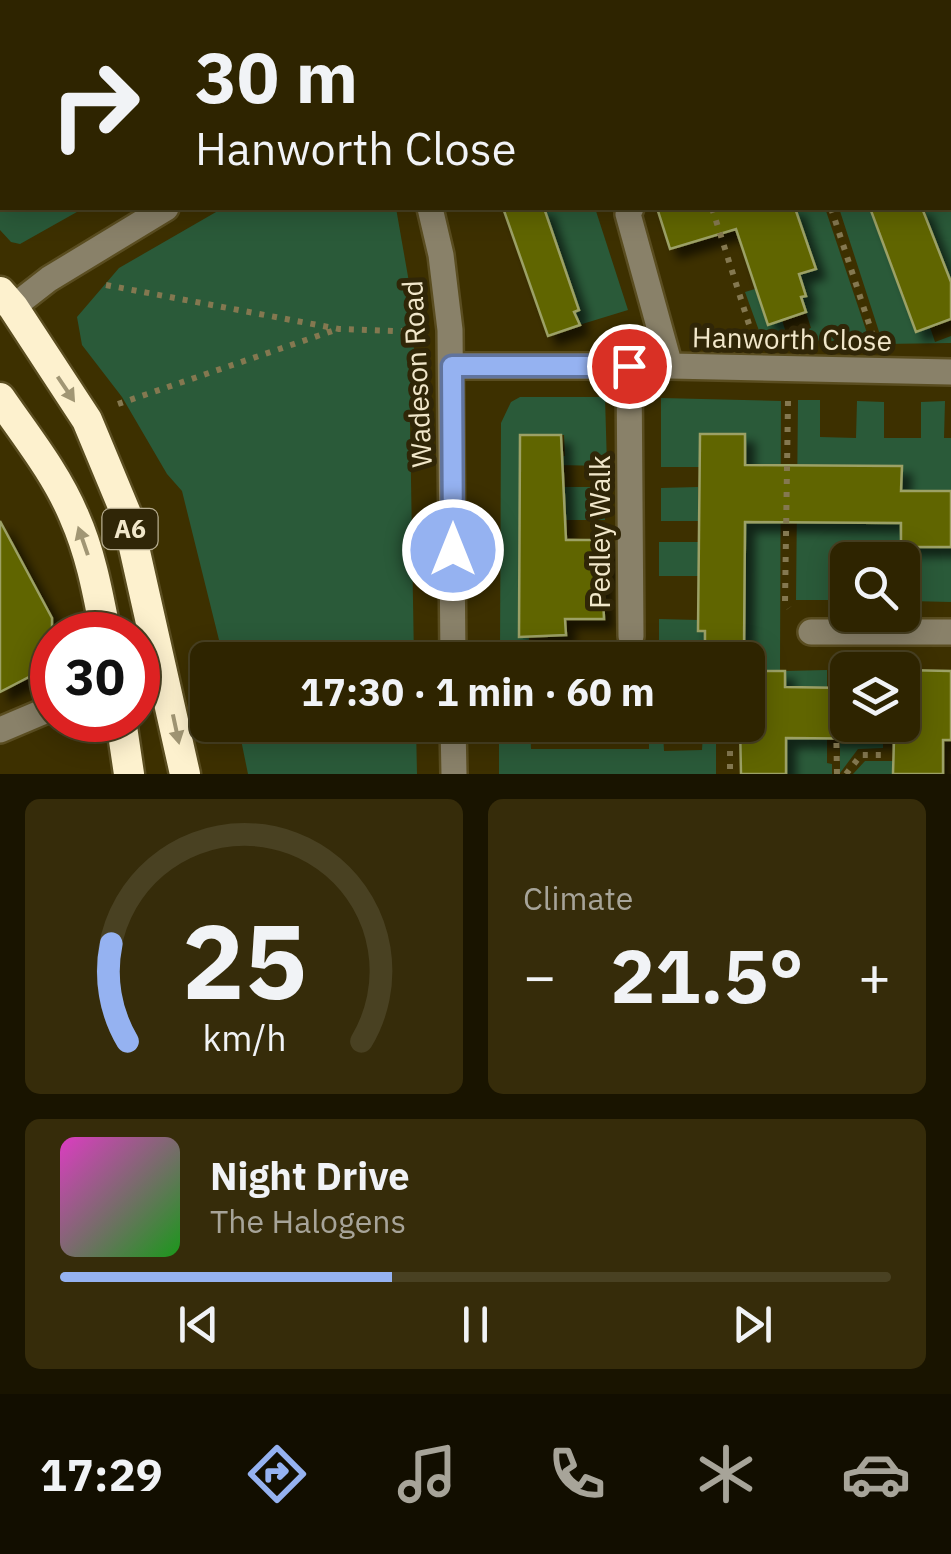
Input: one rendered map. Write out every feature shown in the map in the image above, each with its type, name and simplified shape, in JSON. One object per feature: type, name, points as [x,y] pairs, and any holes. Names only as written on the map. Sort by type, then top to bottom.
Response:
[{"type":"highway","name":"A6","points":[[7,300],[87,420],[127,516],[141,612]]},
{"type":"highway","name":"A6","points":[[0,398],[74,514],[94,574],[101,612]]},
{"type":"highway","name":"A6","points":[[160,706],[186,774]]},
{"type":"highway","points":[[124,742],[129,774]]},
{"type":"street","points":[[7,300],[163,210]]},
{"type":"street","name":"Wadeson Road","points":[[430,210],[441,255],[452,366],[453,642]]},
{"type":"street","points":[[630,210],[670,366]]},
{"type":"street","name":"Hanworth Close","points":[[452,366],[951,372]]},
{"type":"street","name":"Pedley Walk","points":[[629,366],[631,636]]},
{"type":"street","points":[[810,632],[830,629]]},
{"type":"street","points":[[920,629],[951,632]]},
{"type":"street","points":[[0,730],[30,717]]},
{"type":"street","points":[[453,742],[454,774]]},
{"type":"path","points":[[713,210],[756,348]]},
{"type":"path","points":[[832,210],[876,350]]},
{"type":"path","points":[[88,282],[339,329],[450,330]]},
{"type":"path","points":[[108,408],[339,329]]},
{"type":"path","points":[[786,369],[786,602],[790,609]]},
{"type":"path","points":[[730,742],[730,774]]},
{"type":"path","points":[[836,742],[837,774]]},
{"type":"path","points":[[846,774],[861,755],[884,755]]},
{"type":"green space","points":[[0,210],[80,210],[20,244],[11,242],[0,230]]},
{"type":"green space","points":[[220,210],[396,210],[410,288],[415,367],[410,420],[414,642],[220,642],[182,491],[167,474],[122,397],[82,345],[77,317],[119,268]]},
{"type":"green space","points":[[540,210],[596,210],[628,310],[579,325],[561,272],[566,269],[558,247],[552,248],[545,211]]},
{"type":"green space","points":[[778,210],[826,210],[870,342],[762,339],[745,292],[755,289],[767,324],[782,320],[787,336],[811,328],[801,297],[806,296],[799,274],[815,269],[782,224]]},
{"type":"green space","points":[[840,210],[871,210],[896,279],[915,285],[900,291],[916,331],[930,327],[935,342],[951,336],[951,343],[883,344]]},
{"type":"green space","points":[[925,210],[951,210],[951,300],[943,262],[924,225],[929,223]]},
{"type":"green space","points":[[520,397],[605,397],[607,466],[557,465],[557,457],[565,456],[564,435],[520,436],[520,586],[529,595],[519,597],[519,636],[529,637],[529,642],[500,642],[501,423],[511,402]]},
{"type":"green space","points":[[661,398],[781,401],[780,671],[765,671],[765,642],[740,642],[745,597],[739,596],[745,542],[739,542],[738,458],[745,457],[745,434],[700,434],[699,467],[661,467]]},
{"type":"green space","points":[[798,400],[820,400],[820,437],[856,438],[857,401],[884,402],[884,438],[921,438],[921,402],[945,401],[944,438],[951,438],[951,491],[901,490],[901,466],[805,465],[901,523],[901,542],[830,542],[830,600],[796,600]]},
{"type":"green space","points":[[563,487],[604,487],[605,520],[552,520]]},
{"type":"green space","points":[[698,487],[698,521],[661,521],[661,488]]},
{"type":"green space","points":[[659,542],[698,542],[699,576],[659,576]]},
{"type":"green space","points":[[920,547],[951,547],[951,602],[920,601]]},
{"type":"green space","points":[[659,619],[698,620],[698,630],[705,631],[705,642],[659,642]]},
{"type":"green space","points":[[827,670],[827,763],[832,764],[832,774],[786,774],[785,671]]},
{"type":"green space","points":[[241,742],[416,742],[417,774],[248,774]]},
{"type":"green space","points":[[499,742],[531,742],[531,749],[649,749],[649,742],[664,742],[664,751],[702,750],[702,742],[716,742],[716,774],[499,774]]},
{"type":"green space","points":[[840,742],[883,742],[883,748],[858,749],[840,773]]},
{"type":"green space","points":[[865,761],[893,761],[893,774],[853,774]]},
{"type":"building","points":[[504,210],[545,210],[579,310],[574,312],[580,325],[548,336]]},
{"type":"building","points":[[658,210],[796,210],[816,269],[799,274],[806,312],[768,325],[736,229],[670,249]]},
{"type":"building","points":[[871,210],[923,210],[951,282],[951,319],[916,332]]},
{"type":"building","points":[[700,434],[745,434],[745,465],[902,466],[901,491],[951,491],[951,547],[920,547],[920,542],[901,542],[901,523],[745,522],[744,642],[705,642],[705,631],[698,631]]},
{"type":"building","points":[[520,435],[561,435],[566,540],[607,540],[607,575],[602,575],[604,619],[565,619],[566,635],[519,637]]},
{"type":"building","points":[[0,521],[49,612],[30,612],[30,676],[0,692]]},
{"type":"building","points":[[920,670],[951,671],[951,740],[943,740],[943,774],[893,774],[894,742],[920,742]]},
{"type":"building","points":[[765,671],[785,671],[785,687],[830,688],[830,738],[786,738],[786,774],[741,774],[740,742],[765,742]]},
{"type":"route","points":[[453,550],[452,366],[629,366]]}]
